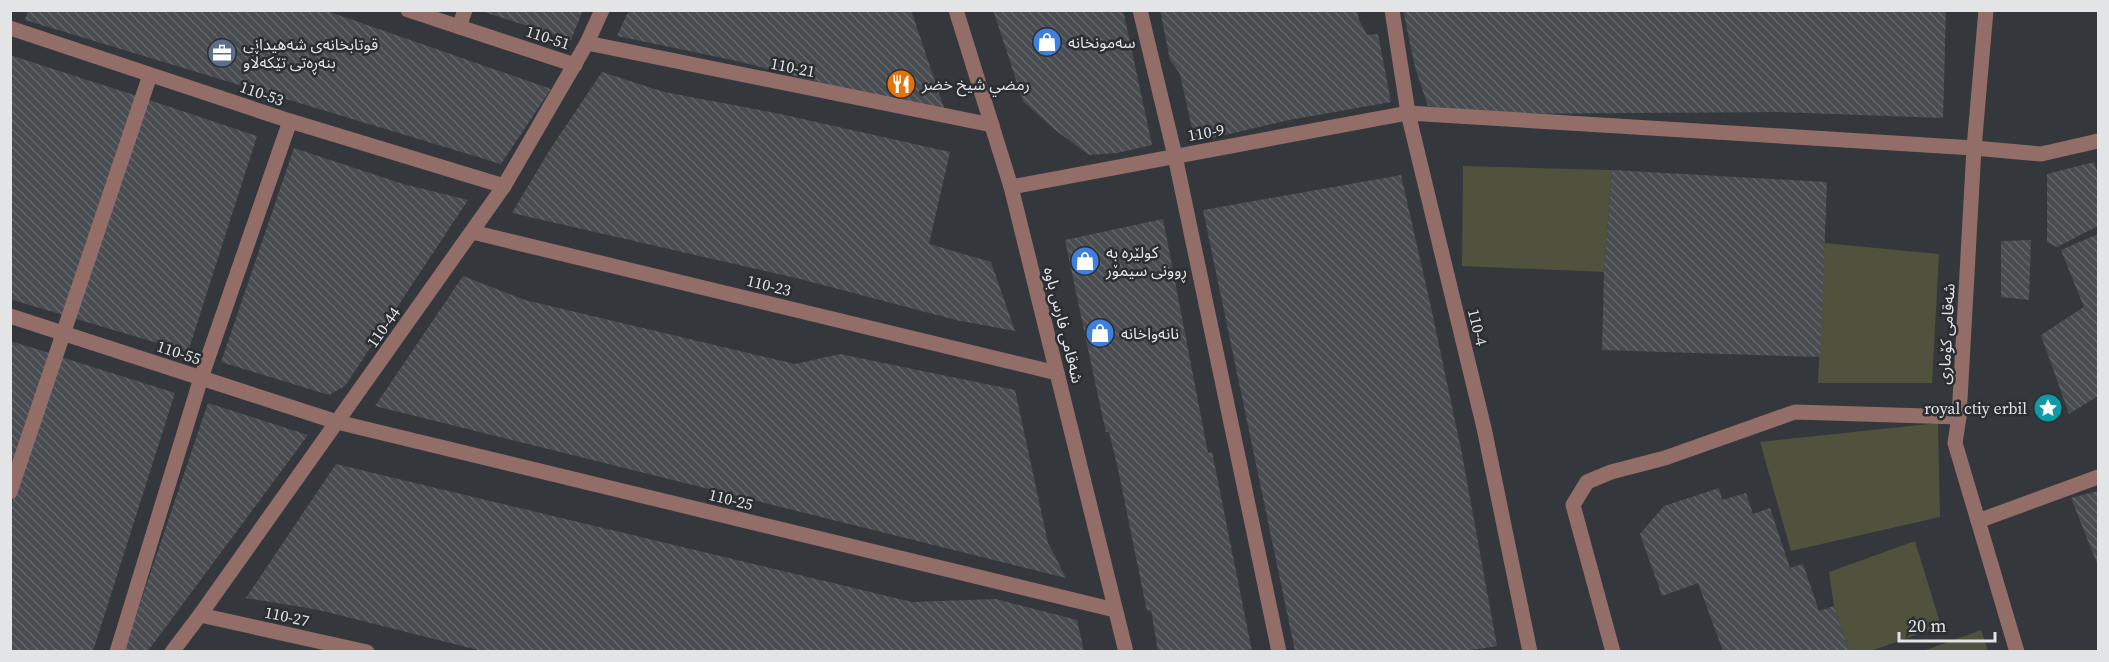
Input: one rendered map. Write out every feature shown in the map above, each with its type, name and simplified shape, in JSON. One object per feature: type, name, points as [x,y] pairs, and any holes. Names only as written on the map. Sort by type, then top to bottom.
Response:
[{"type":"street","name":"110-51","points":[[408,10],[575,65]]},
{"type":"street","points":[[459,27],[465,10]]},
{"type":"street","name":"110-44","points":[[172,651],[200,615],[504,186],[575,65],[602,10]]},
{"type":"street","name":"شەقامی فارس باوە","points":[[956,10],[1011,187],[1126,651]]},
{"type":"street","points":[[1140,10],[1175,156],[1280,651]]},
{"type":"street","name":"110-4","points":[[1392,10],[1408,113],[1493,467],[1530,651]]},
{"type":"street","name":"شەقامی کۆماری","points":[[1986,10],[1974,148],[1959,417],[1954,443],[2017,651]]},
{"type":"street","name":"110-53","points":[[10,28],[290,122],[504,186]]},
{"type":"street","name":"110-21","points":[[587,43],[992,125]]},
{"type":"street","points":[[10,492],[150,75]]},
{"type":"street","name":"110-9","points":[[1011,187],[1408,113],[2041,154],[2098,141]]},
{"type":"street","points":[[117,651],[201,378],[290,122]]},
{"type":"street","name":"110-23","points":[[472,232],[1057,373]]},
{"type":"street","name":"110-55","points":[[10,316],[337,422]]},
{"type":"street","points":[[1613,651],[1573,505],[1587,482],[1611,472],[1665,458],[1795,412],[1959,417]]},
{"type":"street","name":"110-25","points":[[337,422],[1115,610]]},
{"type":"street","points":[[1978,521],[2098,477]]},
{"type":"street","name":"110-27","points":[[200,615],[315,646],[367,651]]},
{"type":"green space","points":[[1463,166],[1612,170],[1604,272],[1462,266]]},
{"type":"green space","points":[[1824,243],[1939,254],[1932,383],[1818,383]]},
{"type":"green space","points":[[1938,423],[1940,517],[1791,551],[1760,442]]},
{"type":"green space","points":[[1915,541],[1941,626],[1871,651],[1849,651],[1834,606],[1829,572]]},
{"type":"green space","points":[[1981,630],[1988,651],[1923,651]]},
{"type":"building","points":[[28,10],[324,10],[551,89],[501,164],[25,20]]},
{"type":"building","points":[[478,10],[583,10],[571,40]]},
{"type":"building","points":[[629,10],[911,10],[945,111],[737,61],[617,36]]},
{"type":"building","points":[[993,10],[1123,10],[1152,145],[1117,153],[1089,155],[1054,129],[1023,101]]},
{"type":"building","points":[[1160,10],[1357,10],[1359,20],[1367,35],[1378,34],[1391,102],[1289,120],[1195,142],[1180,74],[1170,60]]},
{"type":"building","points":[[1403,10],[1946,10],[1943,118],[1777,112],[1506,114],[1428,106],[1415,67]]},
{"type":"building","points":[[10,55],[137,96],[63,315],[10,299]]},
{"type":"building","points":[[602,72],[664,92],[776,113],[950,152],[929,244],[991,262],[1015,331],[956,320],[800,279],[512,213],[549,151]]},
{"type":"building","points":[[149,100],[257,136],[188,352],[73,318]]},
{"type":"building","points":[[294,148],[403,184],[468,200],[345,386],[329,395],[221,362]]},
{"type":"building","points":[[2094,162],[2098,174],[2098,226],[2057,247],[2047,242],[2047,174]]},
{"type":"building","points":[[1612,170],[1827,182],[1820,357],[1602,350],[1604,272]]},
{"type":"building","points":[[1401,175],[1462,454],[1497,646],[1465,651],[1295,651],[1203,210]]},
{"type":"building","points":[[1163,219],[1208,453],[1212,452],[1252,651],[1158,651],[1151,610],[1147,611],[1118,469],[1109,432],[1106,432],[1065,240]]},
{"type":"building","points":[[2098,234],[2098,396],[2069,414],[2041,335],[2084,307],[2061,250]]},
{"type":"building","points":[[2031,240],[2029,300],[2001,297],[2001,241]]},
{"type":"building","points":[[463,276],[525,300],[795,364],[840,354],[1015,390],[1048,543],[1066,578],[375,406]]},
{"type":"building","points":[[10,341],[49,353],[11,467],[10,467]]},
{"type":"building","points":[[61,357],[175,393],[93,651],[10,651],[10,509]]},
{"type":"building","points":[[208,403],[308,435],[148,651],[124,651]]},
{"type":"building","points":[[336,464],[912,602],[996,599],[1077,620],[1084,651],[482,651],[319,610],[246,598]]},
{"type":"building","points":[[1719,488],[1722,500],[1746,493],[1753,514],[1770,508],[1790,568],[1803,564],[1819,611],[1834,606],[1849,651],[1723,651],[1698,583],[1662,596],[1640,534],[1664,506]]},
{"type":"building","points":[[2098,491],[2098,566],[2071,498]]},
{"type":"place","name":"سەمونخانە","points":[[1047,42]]},
{"type":"place","name":"قوتابخانەی شەهیدانی بنەڕەتی تێکەڵاو","points":[[222,53]]},
{"type":"place","name":"رمضي شيخ خضر","points":[[901,84]]},
{"type":"place","name":"کولێرە بە ڕوونی سیمۆر","points":[[1085,261]]},
{"type":"place","name":"نانەواخانە","points":[[1100,333]]},
{"type":"place","name":"royal ctiy erbil","points":[[2048,408]]}]
